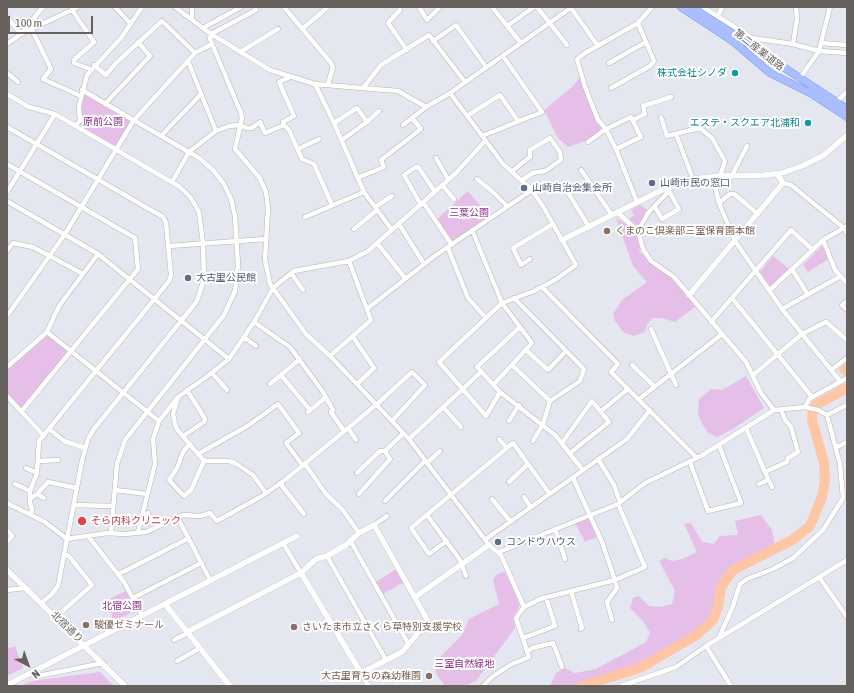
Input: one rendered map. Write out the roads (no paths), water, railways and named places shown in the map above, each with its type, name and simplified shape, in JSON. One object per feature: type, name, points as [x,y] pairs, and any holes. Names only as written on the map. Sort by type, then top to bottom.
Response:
[{"type":"main road","name":"第二産業道路","points":[[681,7],[734,42],[770,74],[812,94],[847,117]]},
{"type":"main road","name":"第二産業道路","points":[[692,7],[847,109]]},
{"type":"street","points":[[22,34],[43,7]]},
{"type":"street","points":[[7,44],[22,34],[78,7]]},
{"type":"street","points":[[115,7],[130,23]]},
{"type":"street","points":[[75,126],[80,121],[82,90],[90,69],[121,38],[142,7]]},
{"type":"street","points":[[175,7],[211,34],[270,70],[315,84],[398,91],[426,107]]},
{"type":"street","points":[[192,7],[192,19]]},
{"type":"street","points":[[203,28],[242,7]]},
{"type":"street","points":[[211,34],[256,10],[255,7]]},
{"type":"street","points":[[284,7],[333,67],[328,84]]},
{"type":"street","points":[[302,29],[328,7]]},
{"type":"street","points":[[400,7],[400,10],[388,24],[407,50]]},
{"type":"street","points":[[419,7],[426,20],[440,7]]},
{"type":"street","points":[[492,7],[521,43]]},
{"type":"street","points":[[507,26],[534,7]]},
{"type":"street","points":[[537,7],[567,45]]},
{"type":"street","points":[[403,124],[426,107],[450,93],[572,7],[598,46]]},
{"type":"street","points":[[637,202],[616,149],[606,129],[598,120],[585,87],[577,59],[638,23],[652,7]]},
{"type":"street","points":[[703,7],[752,38],[793,44],[819,51],[847,53]]},
{"type":"street","points":[[718,16],[722,7]]},
{"type":"street","points":[[793,44],[797,19],[796,7]]},
{"type":"street","points":[[800,78],[819,51],[830,7]]},
{"type":"street","points":[[72,10],[94,42],[74,60],[74,63],[90,69]]},
{"type":"street","points":[[7,17],[22,34]]},
{"type":"street","points":[[94,65],[106,75],[115,64],[162,21],[195,52]]},
{"type":"street","points":[[611,88],[650,66],[654,61],[638,23]]},
{"type":"street","points":[[433,41],[456,25],[486,67]]},
{"type":"street","points":[[240,52],[278,29]]},
{"type":"street","points":[[32,30],[51,69],[43,79],[81,96]]},
{"type":"street","points":[[211,34],[212,44],[241,112],[235,149],[259,176],[266,192],[268,208],[265,260],[273,288],[306,334],[330,356],[409,439],[486,539],[489,545],[498,552],[524,607]]},
{"type":"street","points":[[363,88],[381,66],[407,50],[418,40],[429,35],[465,82]]},
{"type":"street","points":[[105,104],[150,56],[138,42]]},
{"type":"street","points":[[609,64],[646,42]]},
{"type":"street","points":[[821,43],[847,45]]},
{"type":"street","points":[[7,316],[65,234],[134,120],[195,52],[212,44]]},
{"type":"street","points":[[482,136],[542,112],[503,56]]},
{"type":"street","points":[[188,61],[216,131]]},
{"type":"street","points":[[7,73],[18,82]]},
{"type":"street","points":[[172,182],[189,152],[216,131],[229,126],[240,125],[246,128],[252,128],[260,122],[265,133],[284,125],[283,122],[294,116],[280,82],[290,77]]},
{"type":"street","points":[[315,84],[342,140],[364,192],[392,230]]},
{"type":"street","points":[[82,90],[189,152],[208,165],[224,184],[231,199],[235,216],[238,265],[235,291],[224,315],[128,436],[117,464],[111,533]]},
{"type":"street","points":[[836,102],[847,92]]},
{"type":"street","points":[[450,93],[503,164],[532,190],[576,265],[542,287],[502,303],[439,362],[486,416],[500,392]]},
{"type":"street","points":[[7,94],[29,107],[55,114],[185,191],[196,205],[201,220],[203,243],[205,275],[197,301],[94,429],[85,448],[57,588],[41,603]]},
{"type":"street","points":[[161,136],[201,94]]},
{"type":"street","points":[[467,116],[500,95],[518,121]]},
{"type":"street","points":[[633,120],[645,114],[643,106],[671,97]]},
{"type":"street","points":[[334,123],[357,108],[367,122]]},
{"type":"street","points":[[342,140],[367,122],[379,111]]},
{"type":"street","points":[[7,192],[55,114]]},
{"type":"street","points":[[588,142],[606,129],[631,117],[641,137],[616,149]]},
{"type":"street","points":[[661,117],[667,136],[695,129],[701,130],[708,134],[725,161],[720,176]]},
{"type":"street","points":[[357,178],[384,167],[381,160],[421,129],[412,118]]},
{"type":"street","points":[[284,125],[302,159],[314,164],[332,205]]},
{"type":"street","points":[[7,127],[163,217],[166,223],[169,246],[170,278],[38,444],[37,473],[30,491],[32,509],[31,514]]},
{"type":"street","points":[[676,134],[693,179]]},
{"type":"street","points":[[562,240],[637,202],[693,179],[720,176],[731,177],[777,174],[816,159],[847,135]]},
{"type":"street","points":[[512,171],[530,157],[530,150],[550,138],[560,152],[561,160],[545,171],[533,173],[522,180]]},
{"type":"street","points":[[298,149],[319,139]]},
{"type":"street","points":[[138,532],[155,464],[153,439],[158,421],[178,397],[229,359],[254,322],[273,288],[294,271],[349,261],[377,243],[435,192],[485,141]]},
{"type":"street","points":[[731,177],[747,146]]},
{"type":"street","points":[[436,158],[448,179]]},
{"type":"street","points":[[7,164],[136,238],[138,268],[21,412]]},
{"type":"street","points":[[435,192],[419,168],[416,167],[404,175],[450,246],[468,298],[486,318]]},
{"type":"street","points":[[581,170],[615,213],[638,231],[643,249],[651,260],[674,277],[746,362],[761,393],[774,410]]},
{"type":"street","points":[[777,174],[783,183],[791,185],[845,227],[847,233]]},
{"type":"street","points":[[713,177],[720,203],[734,241],[782,309],[840,381]]},
{"type":"street","points":[[477,179],[507,206]]},
{"type":"street","points":[[689,295],[783,183]]},
{"type":"street","points":[[442,185],[454,198]]},
{"type":"street","points":[[638,231],[647,216],[670,188]]},
{"type":"street","points":[[655,207],[662,219],[679,209],[670,188]]},
{"type":"street","points":[[368,308],[424,264],[532,190]]},
{"type":"street","points":[[567,191],[589,227]]},
{"type":"street","points":[[305,217],[364,192]]},
{"type":"street","points":[[720,203],[730,194],[734,194],[758,214]]},
{"type":"street","points":[[354,229],[392,196]]},
{"type":"street","points":[[7,201],[98,254],[229,359]]},
{"type":"street","points":[[399,224],[424,264]]},
{"type":"street","points":[[530,259],[521,265],[513,248],[553,224]]},
{"type":"street","points":[[769,291],[823,240],[845,227]]},
{"type":"street","points":[[472,230],[502,303],[532,343],[494,384]]},
{"type":"street","points":[[711,322],[791,230],[813,250]]},
{"type":"street","points":[[169,246],[266,239]]},
{"type":"street","points":[[7,240],[12,243],[33,247],[83,274]]},
{"type":"street","points":[[823,240],[835,270],[847,281]]},
{"type":"street","points":[[7,251],[12,243]]},
{"type":"street","points":[[377,243],[405,278]]},
{"type":"street","points":[[7,367],[47,332],[59,306],[98,254]]},
{"type":"street","points":[[330,356],[370,322],[371,317],[349,261]]},
{"type":"street","points":[[792,270],[808,295]]},
{"type":"street","points":[[291,273],[303,290]]},
{"type":"street","points":[[782,309],[841,276]]},
{"type":"street","points":[[542,287],[618,364],[611,372],[697,458]]},
{"type":"street","points":[[514,298],[584,369],[580,381],[550,401],[543,424],[533,441]]},
{"type":"street","points":[[732,298],[812,397]]},
{"type":"street","points":[[847,301],[842,305],[847,310]]},
{"type":"street","points":[[254,322],[290,347],[300,359],[333,410],[332,412],[356,440]]},
{"type":"street","points":[[753,376],[802,334],[826,322],[847,340]]},
{"type":"street","points":[[520,327],[477,367],[500,392],[543,424],[562,443],[583,470]]},
{"type":"street","points":[[650,329],[676,385]]},
{"type":"street","points":[[47,332],[158,421]]},
{"type":"street","points":[[639,399],[670,373],[722,334]]},
{"type":"street","points":[[244,337],[256,346]]},
{"type":"street","points":[[353,337],[374,368],[357,384]]},
{"type":"street","points":[[526,350],[548,370],[566,351]]},
{"type":"street","points":[[831,370],[847,358]]},
{"type":"street","points":[[270,384],[300,359]]},
{"type":"street","points":[[512,365],[550,401]]},
{"type":"street","points":[[632,365],[654,386]]},
{"type":"street","points":[[7,503],[45,522],[67,539],[111,533],[138,532],[153,529],[183,515],[200,516],[210,513],[217,521],[266,493],[304,465],[376,405],[412,372],[425,385],[392,421]]},
{"type":"street","points":[[409,439],[481,372]]},
{"type":"street","points":[[212,373],[226,390]]},
{"type":"street","points":[[281,375],[309,411],[325,398]]},
{"type":"street","points":[[807,407],[812,397],[847,378]]},
{"type":"street","points":[[601,411],[628,389]]},
{"type":"street","points":[[183,436],[204,422],[205,419],[187,390]]},
{"type":"street","points":[[7,396],[44,436]]},
{"type":"street","points":[[178,397],[173,418],[176,428],[189,445],[204,461],[229,461],[235,463],[253,475],[266,493]]},
{"type":"street","points":[[562,443],[592,401],[609,422],[570,453]]},
{"type":"street","points":[[198,454],[249,425],[278,404],[298,433],[286,442],[322,488],[342,509],[359,534]]},
{"type":"street","points":[[827,415],[847,404]]},
{"type":"street","points":[[509,421],[519,405]]},
{"type":"street","points":[[443,407],[461,427]]},
{"type":"street","points":[[498,552],[619,503],[645,484],[697,458],[774,410],[807,407],[818,410],[827,415],[837,447],[845,497],[823,530],[793,558],[773,569],[747,579],[740,584],[733,606],[720,632],[719,638]]},
{"type":"street","points":[[486,539],[530,506],[573,478],[627,439],[650,410]]},
{"type":"street","points":[[765,472],[786,462],[788,458],[798,452],[791,427],[785,420],[781,410]]},
{"type":"street","points":[[746,428],[772,487]]},
{"type":"street","points":[[49,429],[64,441],[85,448]]},
{"type":"street","points":[[357,473],[380,451],[385,451],[403,434]]},
{"type":"street","points":[[499,439],[506,447]]},
{"type":"street","points":[[447,542],[429,554],[411,528],[513,442],[549,493]]},
{"type":"street","points":[[837,447],[847,442]]},
{"type":"street","points":[[189,445],[183,452],[177,468],[169,480],[184,496],[192,488],[204,461]]},
{"type":"street","points":[[690,462],[708,512],[741,503],[719,445]]},
{"type":"street","points":[[359,494],[390,459],[385,451]]},
{"type":"street","points":[[384,501],[440,451]]},
{"type":"street","points":[[483,686],[492,677],[510,665],[529,657],[516,620],[524,607],[546,597],[615,580],[645,567],[623,519],[614,485],[598,459]]},
{"type":"street","points":[[38,461],[58,460]]},
{"type":"street","points":[[509,482],[528,464]]},
{"type":"street","points":[[26,468],[37,473]]},
{"type":"street","points":[[573,478],[590,515],[615,580],[617,588],[608,602],[612,620]]},
{"type":"street","points":[[759,484],[768,480]]},
{"type":"street","points":[[30,500],[48,482],[77,488]]},
{"type":"street","points":[[280,483],[304,514]]},
{"type":"street","points":[[15,484],[30,491]]},
{"type":"street","points":[[115,490],[147,494]]},
{"type":"street","points":[[37,494],[44,498]]},
{"type":"street","points":[[524,497],[530,506]]},
{"type":"street","points":[[492,499],[510,521]]},
{"type":"street","points":[[74,505],[113,506]]},
{"type":"street","points":[[140,522],[143,522],[148,513]]},
{"type":"street","points":[[427,515],[462,564],[466,576]]},
{"type":"street","points":[[174,640],[301,573],[316,559],[327,556],[351,542],[359,534],[387,516]]},
{"type":"street","points":[[178,518],[210,580]]},
{"type":"street","points":[[361,673],[402,652],[428,620],[374,525]]},
{"type":"street","points":[[555,529],[561,542],[565,559]]},
{"type":"street","points":[[7,530],[12,536],[7,542]]},
{"type":"street","points":[[88,536],[118,574],[142,616]]},
{"type":"street","points":[[7,685],[297,536]]},
{"type":"street","points":[[118,574],[189,538]]},
{"type":"street","points":[[351,542],[409,645]]},
{"type":"street","points":[[284,543],[368,686]]},
{"type":"street","points":[[415,597],[489,545]]},
{"type":"street","points":[[56,617],[92,585],[69,556],[64,554]]},
{"type":"street","points":[[327,556],[386,660]]},
{"type":"street","points":[[621,686],[669,671],[706,646],[847,560]]},
{"type":"street","points":[[133,598],[201,563]]},
{"type":"street","name":"北宿通り","points":[[7,570],[125,686]]},
{"type":"street","points":[[819,577],[847,617]]},
{"type":"street","points":[[7,590],[26,588]]},
{"type":"street","points":[[571,591],[582,628],[581,630]]},
{"type":"street","points":[[523,638],[555,626],[546,597]]},
{"type":"street","points":[[165,604],[230,686]]},
{"type":"street","points":[[528,652],[532,648],[553,643],[562,667]]},
{"type":"street","points":[[706,646],[731,686]]},
{"type":"street","points":[[177,661],[200,648]]},
{"type":"street","points":[[38,676],[103,663]]},
{"type":"waterway","points":[[582,686],[640,668],[695,636],[713,620],[718,607],[721,587],[733,570],[792,540],[810,526],[822,497],[825,480],[824,463],[812,420],[813,409],[816,405],[847,388]]},
{"type":"place","name":"株式会社シノダ","points":[[735,73]]},
{"type":"place","name":"エステ・スクエア北浦和","points":[[808,123]]},
{"type":"place","name":"山崎市民の窓口","points":[[652,183]]},
{"type":"place","name":"山崎自治会集会所","points":[[524,188]]},
{"type":"place","name":"くまのこ倶楽部三室保育園本館","points":[[607,231]]},
{"type":"place","name":"大古里公民館","points":[[188,278]]},
{"type":"place","name":"そら内科クリニック","points":[[82,521]]},
{"type":"place","name":"コンドウハウス","points":[[498,542]]},
{"type":"place","name":"駿優ゼミナール","points":[[86,625]]},
{"type":"place","name":"さいたま市立さくら草特別支援学校","points":[[294,627]]},
{"type":"place","name":"大古里育ちの森幼稚園","points":[[429,676]]},
{"type":"park label","name":"原前公園","points":[[103,122]]},
{"type":"park label","name":"三葉公園","points":[[469,213]]},
{"type":"park label","name":"北宿公園","points":[[122,606]]},
{"type":"park label","name":"三室自然緑地","points":[[464,664]]}]
